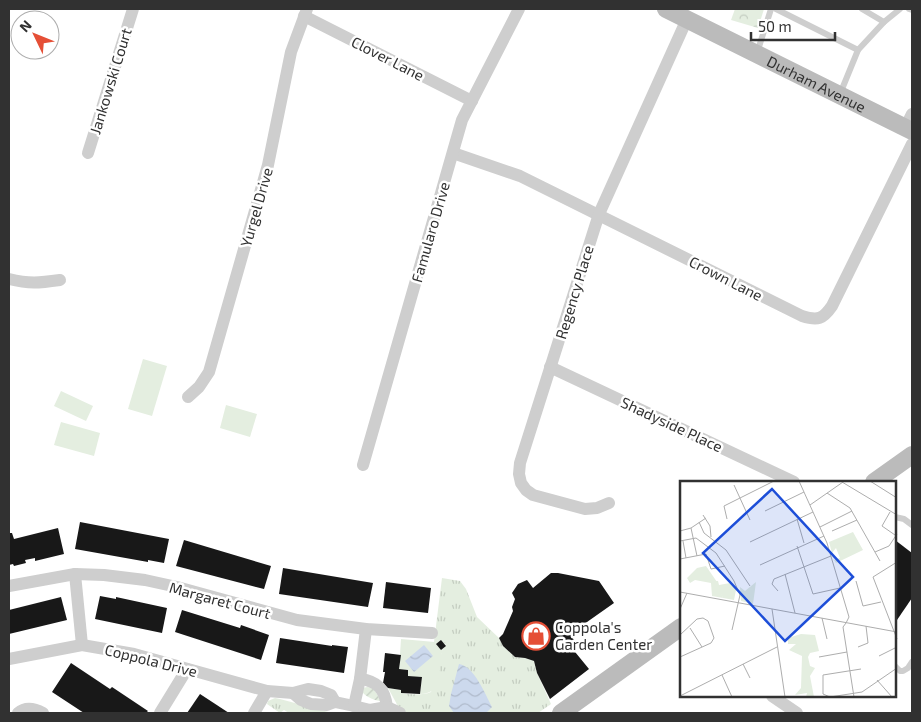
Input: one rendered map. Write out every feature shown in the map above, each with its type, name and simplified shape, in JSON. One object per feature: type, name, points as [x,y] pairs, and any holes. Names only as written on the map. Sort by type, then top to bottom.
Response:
[{"type":"main road","name":"Durham Avenue","points":[[666,9],[839,95],[910,124]]},
{"type":"main road","points":[[875,481],[912,454]]},
{"type":"main road","points":[[561,713],[680,630]]},
{"type":"street","name":"Jankowski Court","points":[[88,153],[132,9]]},
{"type":"street","name":"Famularo Drive","points":[[363,464],[462,120],[519,9]]},
{"type":"street","name":"Clover Lane","points":[[305,12],[472,100]]},
{"type":"street","name":"Yurgel Drive","points":[[188,397],[200,387],[209,372],[268,165],[291,52],[305,12]]},
{"type":"street","name":"Regency Place","points":[[609,503],[597,508],[585,509],[533,496],[522,484],[519,474],[520,462],[598,214],[687,19]]},
{"type":"street","name":"Crown Lane","points":[[453,154],[520,176],[811,319],[819,318],[826,314],[832,306],[912,144]]},
{"type":"street","points":[[9,278],[20,282],[38,284],[60,280]]},
{"type":"street","name":"Shadyside Place","points":[[550,367],[792,481]]},
{"type":"street","points":[[75,574],[82,645]]},
{"type":"street","name":"Margaret Court","points":[[9,586],[75,574],[104,575],[145,580],[177,587],[297,620],[366,629],[432,633]]},
{"type":"street","points":[[354,706],[360,679],[366,629]]},
{"type":"street","name":"Coppola Drive","points":[[9,659],[82,645],[134,654],[267,691],[293,693],[308,689],[331,695],[335,702],[372,712],[387,707]]},
{"type":"street","points":[[160,713],[187,669]]},
{"type":"street","points":[[360,679],[376,684],[386,698],[387,707],[400,713]]},
{"type":"street","points":[[254,713],[267,691]]},
{"type":"street","points":[[773,697],[797,713]]},
{"type":"street","points":[[18,713],[26,708],[34,708],[43,713]]},
{"type":"lane","points":[[756,54],[771,9]]},
{"type":"lane","points":[[776,9],[858,50]]},
{"type":"lane","points":[[862,9],[884,22]]},
{"type":"lane","points":[[839,95],[858,50],[884,22],[900,9]]},
{"type":"lane","points":[[896,517],[904,519],[912,525]]},
{"type":"lane","points":[[896,667],[904,672],[912,662]]},
{"type":"green space","points":[[735,9],[764,9],[758,28],[731,20]]},
{"type":"green space","points":[[143,359],[167,366],[152,416],[128,409]]},
{"type":"green space","points":[[61,391],[93,406],[86,421],[54,406]]},
{"type":"green space","points":[[226,405],[257,414],[250,437],[220,428]]},
{"type":"green space","points":[[61,422],[100,433],[94,456],[54,445]]},
{"type":"green space","points":[[442,578],[460,581],[466,589],[477,617],[499,638],[503,646],[515,657],[534,661],[537,673],[551,704],[538,713],[408,713],[399,708],[388,688],[401,690],[401,693],[424,694],[431,692],[442,651],[446,644],[434,642]]},
{"type":"green space","points":[[401,639],[446,643],[441,655],[438,682],[432,691],[420,694],[422,678],[408,676],[408,670],[399,669]]},
{"type":"green space","points":[[367,687],[374,690],[381,701],[363,693],[363,688]]},
{"type":"green space","points":[[275,698],[332,713],[289,713],[284,710],[280,713],[267,704],[268,701]]},
{"type":"water","points":[[424,645],[433,656],[414,672],[405,661]]},
{"type":"water","points":[[459,664],[474,675],[482,688],[492,707],[486,713],[454,713],[449,706]]},
{"type":"building","points":[[80,522],[169,539],[164,563],[75,549]]},
{"type":"building","points":[[58,528],[64,554],[35,561],[35,558],[25,560],[26,563],[14,566],[13,564],[9,565],[9,533],[12,533],[14,539]]},
{"type":"building","points":[[184,540],[271,566],[264,589],[176,566]]},
{"type":"building","points":[[896,541],[912,553],[912,598],[897,620]]},
{"type":"building","points":[[283,568],[373,583],[368,607],[279,594]]},
{"type":"building","name":"Coppola's Garden Center","points":[[551,573],[599,581],[614,603],[570,634],[576,643],[571,647],[589,669],[550,699],[537,673],[534,661],[515,657],[503,646],[499,638],[503,634],[513,611],[512,607],[515,599],[512,593],[518,584],[527,580],[533,588]]},
{"type":"building","points":[[386,582],[431,588],[428,613],[383,608]]},
{"type":"building","points":[[100,596],[116,599],[116,597],[167,608],[162,633],[95,619]]},
{"type":"building","points":[[61,597],[67,620],[9,634],[9,610]]},
{"type":"building","points":[[182,610],[240,628],[241,625],[269,635],[261,660],[175,632]]},
{"type":"building","points":[[280,638],[348,647],[344,673],[276,663]]},
{"type":"building","points":[[441,640],[446,646],[441,650],[436,644]]},
{"type":"building","points":[[385,653],[401,655],[399,669],[408,670],[408,676],[422,677],[420,694],[401,693],[401,690],[388,688],[383,683]]},
{"type":"building","points":[[71,663],[148,711],[146,713],[84,713],[52,692]]},
{"type":"building","points":[[200,694],[229,713],[187,713]]},
{"type":"place","name":"Coppola's Garden Center","points":[[536,636]]}]
